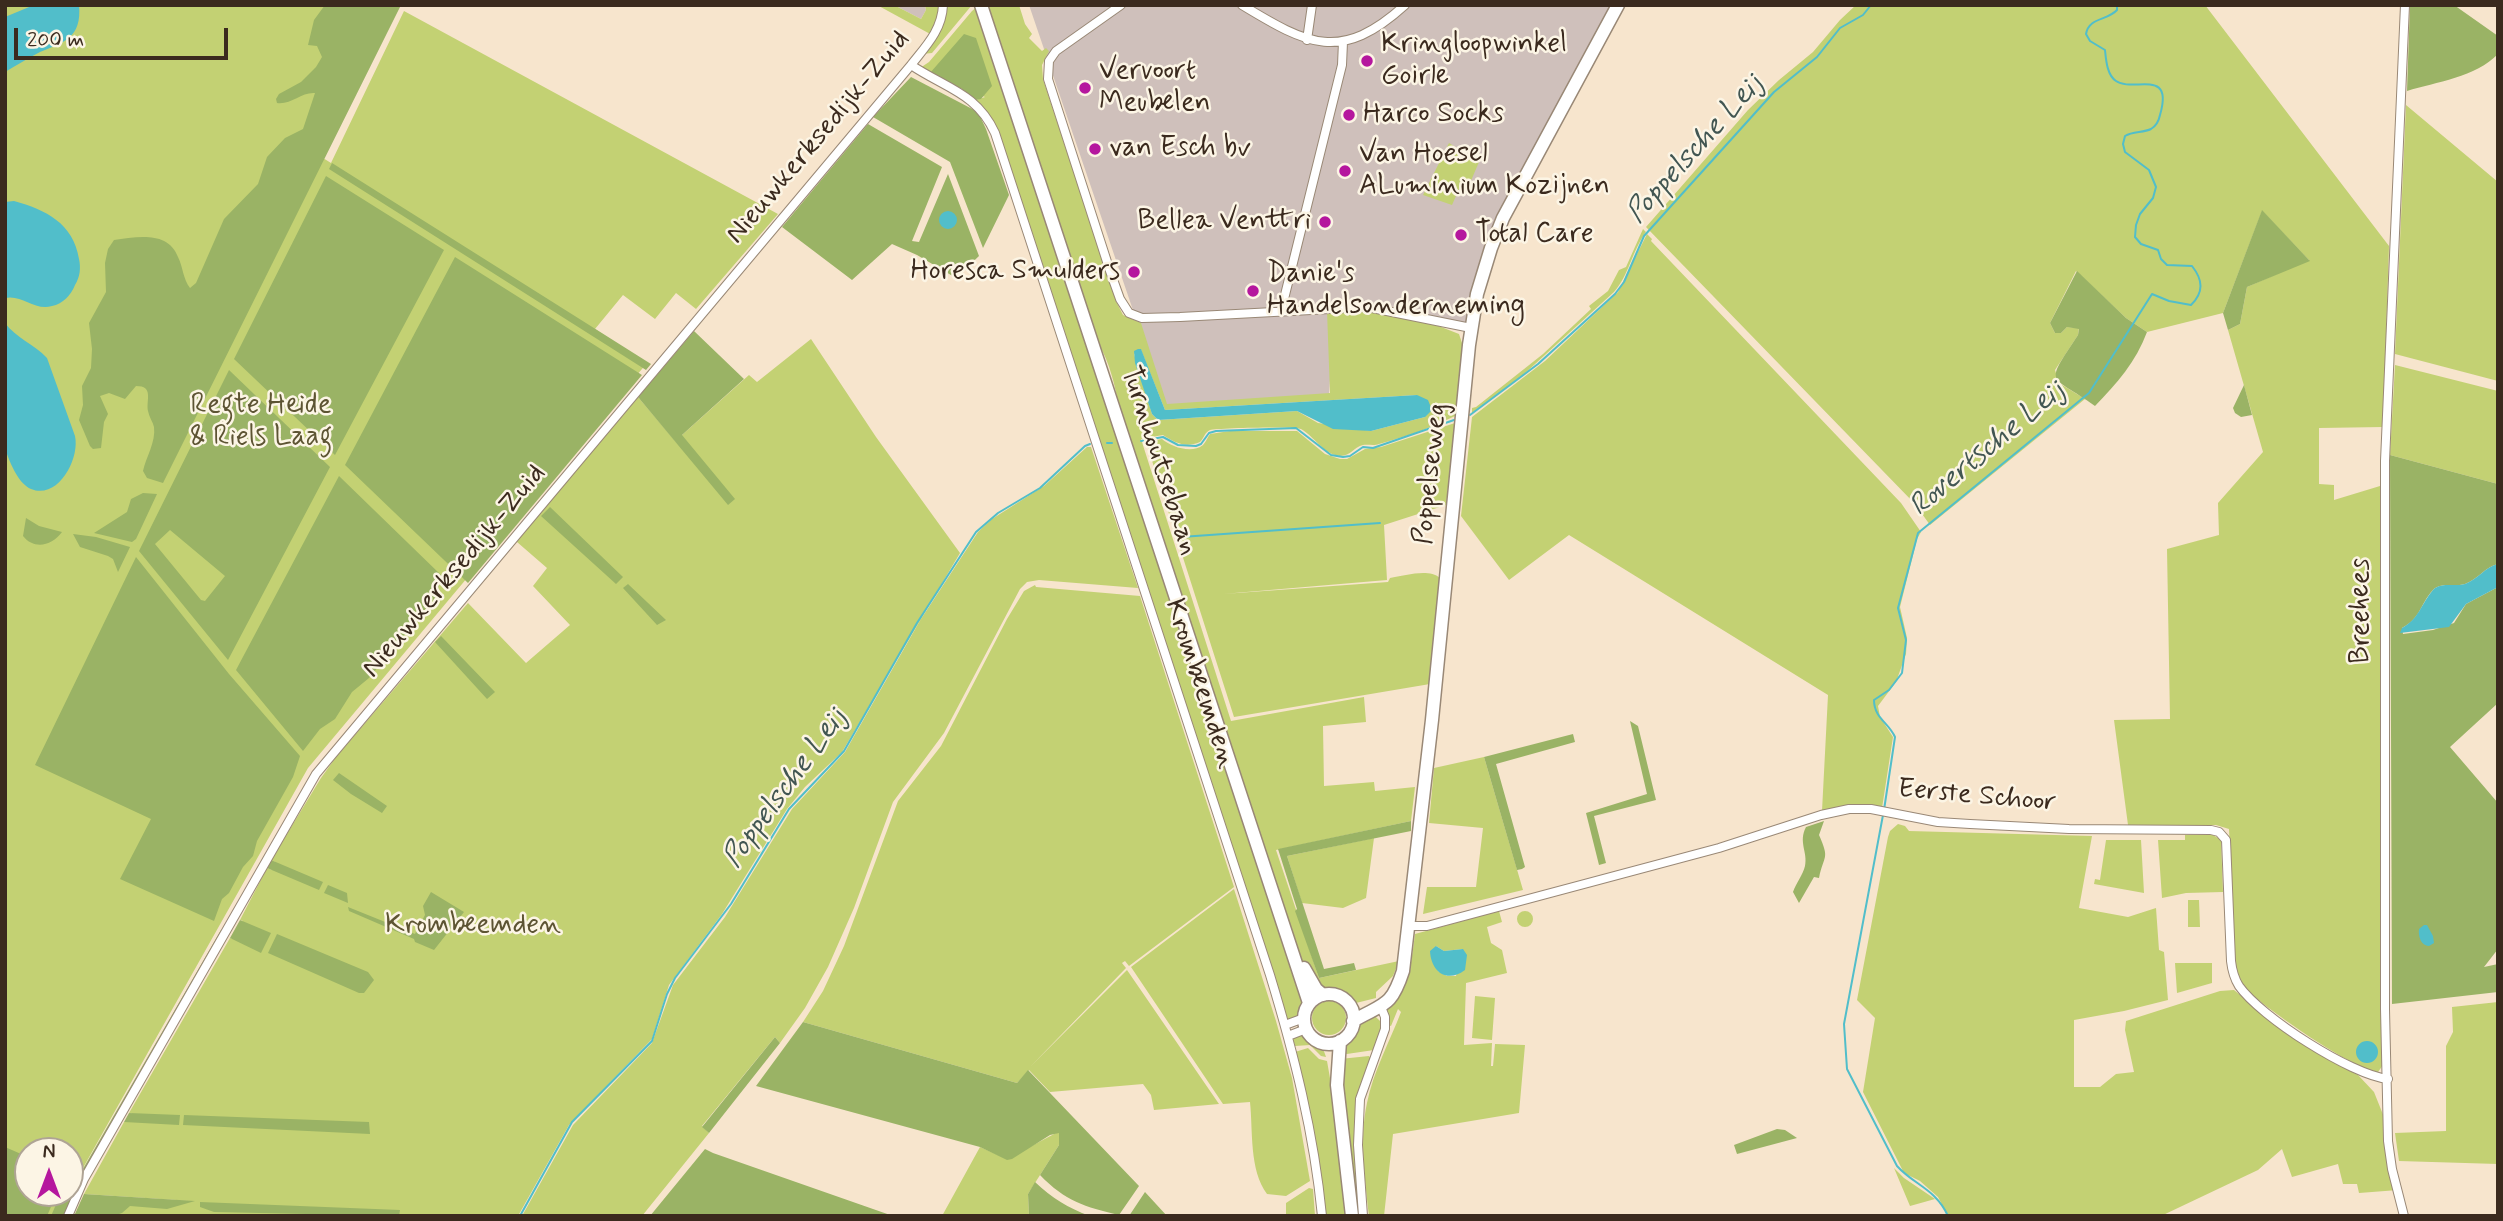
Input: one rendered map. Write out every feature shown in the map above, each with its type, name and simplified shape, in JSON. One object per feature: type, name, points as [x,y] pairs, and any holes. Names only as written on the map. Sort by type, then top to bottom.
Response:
[{"type":"main road","name":"Turnhoutsebaan","points":[[981,5],[1309,1003]]},
{"type":"main road","name":"Poppelseweg","points":[[1352,1014],[1381,1007],[1395,993],[1401,978],[1409,926],[1471,328],[1482,275],[1503,218],[1618,5]]},
{"type":"main road","name":"Turnhoutsebaan","points":[[1287,933],[1308,976],[1323,995]]},
{"type":"main road","points":[[1352,1014],[1378,1000],[1401,978]]},
{"type":"main road","points":[[1323,995],[1339,997],[1352,1014],[1349,1033],[1340,1041],[1325,1044],[1312,1038],[1305,1024],[1309,1003],[1323,995]]},
{"type":"main road","points":[[1337,1085],[1340,1041]]},
{"type":"main road","points":[[1325,1044],[1337,1085],[1352,1216]]},
{"type":"street","name":"Nieuwkerksedijk-Zuid","points":[[68,1216],[84,1179],[316,774],[911,65],[937,31],[943,5]]},
{"type":"street","points":[[1121,5],[1056,51],[1049,61],[1047,73],[1105,259],[1125,309],[1142,318],[1367,307],[1471,328]]},
{"type":"street","points":[[1241,5],[1287,32],[1307,40],[1343,42],[1379,28],[1405,5]]},
{"type":"street","points":[[1307,40],[1312,5]]},
{"type":"street","name":"Breehees","points":[[2404,1216],[2388,1142],[2385,1009],[2385,461],[2405,5]]},
{"type":"street","points":[[1281,311],[1342,65],[1343,42]]},
{"type":"street","name":"Krombeemden","points":[[911,65],[972,100],[985,113],[995,133],[1288,1035]]},
{"type":"street","name":"Eerste Schoor","points":[[1409,926],[1427,926],[1654,866],[1730,845],[1834,811],[1861,808],[1938,822],[1970,824],[2218,832],[2226,840],[2231,961],[2233,973],[2241,988],[2272,1016],[2307,1041],[2361,1072],[2388,1079]]},
{"type":"street","points":[[1363,1216],[1358,1145],[1360,1099],[1385,1030],[1385,1017],[1381,1007]]},
{"type":"street","points":[[1285,1025],[1305,1024]]},
{"type":"street","points":[[1305,1024],[1288,1035],[1310,1129],[1322,1216]]},
{"type":"shaded area","points":[[894,5],[925,5],[926,10],[921,19]]},
{"type":"shaded area","points":[[1029,5],[1618,5],[1506,204],[1469,323],[1336,299],[1329,394],[1166,407]]},
{"type":"green space","name":"Regte Heide & Riels Laag","points":[[5,5],[395,5],[323,158],[331,163],[404,11],[778,214],[696,309],[676,293],[655,319],[623,295],[595,329],[647,363],[308,768],[84,1166],[84,1137],[14,1137],[14,1207],[63,1207],[59,1216],[5,1216]]},
{"type":"green space","points":[[325,5],[401,5],[163,483],[147,478],[143,471],[154,433],[145,388],[136,386],[125,399],[109,393],[100,396],[108,414],[104,422],[101,448],[93,449],[90,446],[79,420],[83,405],[82,386],[91,368],[89,323],[106,292],[105,263],[108,249],[114,240],[141,237],[159,239],[173,248],[190,288],[196,283],[224,219],[258,184],[267,157],[285,138],[303,129],[315,93],[282,103],[277,103],[276,99],[279,94],[301,82],[322,57],[317,46],[308,45],[314,20]]},
{"type":"green space","points":[[877,5],[894,5],[921,19],[926,10],[925,5],[939,5],[940,10],[932,35]]},
{"type":"green space","points":[[946,5],[972,5],[932,53],[922,54],[942,28]]},
{"type":"green space","points":[[985,5],[1019,5],[1025,24],[1032,34],[1029,38],[1042,51],[1046,48],[1049,51],[1042,65],[1043,79],[1116,301],[1123,315],[1141,323],[1167,404],[1330,393],[1327,311],[1366,311],[1436,325],[1459,334],[1463,346],[1455,416],[1408,435],[1377,445],[1363,445],[1347,455],[1340,456],[1324,449],[1306,432],[1296,428],[1210,430],[1200,442],[1190,445],[1163,435],[1141,439],[1231,721],[1364,697],[1366,722],[1323,726],[1324,786],[1374,782],[1375,791],[1415,787],[1411,821],[1276,850],[1319,978],[1399,961],[1393,976],[1376,992],[1376,998],[1356,1003],[1343,995],[1322,990],[1303,962],[1293,940],[1119,408],[1109,366],[1098,343]],"holes":[[[1141,350],[1165,410],[1417,395],[1425,417],[1371,431],[1318,423],[1297,411],[1158,420],[1152,414],[1134,354]]]},
{"type":"green space","points":[[1856,5],[2205,5],[2389,246],[2383,427],[2319,428],[2319,484],[2334,485],[2334,500],[2380,486],[2383,1065],[2378,1072],[2350,1061],[2311,1037],[2243,986],[2235,971],[2229,829],[2216,825],[2128,825],[2114,720],[2170,719],[2167,549],[2219,535],[2218,503],[2263,452],[2228,330],[2240,324],[2247,287],[2309,260],[2262,211],[2223,313],[2147,332],[2126,318],[2076,271],[2050,323],[2055,333],[2061,333],[2067,327],[2079,328],[2078,335],[2055,370],[2059,383],[2085,399],[1930,525],[1915,504],[1646,227],[1748,110],[1813,52]]},
{"type":"green space","points":[[2410,5],[2454,5],[2498,36],[2498,54],[2489,62],[2467,73],[2407,91]]},
{"type":"green space","points":[[978,6],[1306,1003],[1299,1018],[1290,1021],[1287,1020],[994,124],[976,100],[985,97],[920,68],[929,62]]},
{"type":"green space","points":[[964,34],[976,38],[992,86],[981,99],[976,100],[962,89],[930,73]]},
{"type":"green space","points":[[911,77],[978,112],[986,129],[1009,195],[983,248],[950,162],[873,117]]},
{"type":"green space","points":[[2406,105],[2498,182],[2498,381],[2395,354]]},
{"type":"green space","points":[[868,124],[942,167],[912,241],[919,242],[948,174],[979,256],[956,278],[892,244],[852,280],[782,227]]},
{"type":"green space","points":[[1449,143],[1479,162],[1467,190],[1460,187],[1452,205],[1423,195]]},
{"type":"green space","points":[[332,163],[651,364],[646,370],[329,169]]},
{"type":"green space","points":[[326,176],[444,250],[335,455],[234,359]]},
{"type":"green space","points":[[2262,210],[2310,261],[2247,287],[2240,324],[2228,330],[2223,313]]},
{"type":"green space","points":[[1643,229],[1646,232],[1614,292],[1523,375],[1472,413],[1472,408],[1543,354],[1591,309],[1589,306],[1608,291],[1619,270],[1626,267]]},
{"type":"green space","points":[[1647,234],[1901,503],[1921,532],[1900,607],[1907,638],[1906,654],[1896,682],[1878,706],[1880,717],[1893,737],[1882,808],[1857,805],[1822,811],[1828,695],[1569,535],[1509,580],[1461,516],[1472,417],[1545,361],[1618,292]]},
{"type":"green space","points":[[455,257],[642,375],[468,583],[345,465]]},
{"type":"green space","points":[[2077,271],[2126,318],[2147,332],[2125,372],[2095,406],[2056,378],[2056,372],[2079,329],[2067,327],[2061,333],[2055,333],[2050,323]]},
{"type":"green space","points":[[694,331],[744,379],[682,435],[735,499],[728,505],[638,397]]},
{"type":"green space","name":"Krombeemden","points":[[811,339],[876,437],[960,553],[842,752],[805,787],[787,809],[722,914],[669,985],[652,1039],[569,1125],[518,1216],[82,1216],[90,1196],[192,1201],[84,1194],[124,1122],[128,1122],[132,1113],[129,1113],[230,938],[233,939],[267,868],[272,870],[275,862],[271,860],[336,757],[468,603],[526,663],[570,625],[533,586],[547,568],[516,540],[638,397],[677,443],[682,435],[749,375],[757,382]]},
{"type":"green space","points":[[2395,365],[2498,391],[2498,484],[2390,455]]},
{"type":"green space","points":[[229,370],[330,467],[228,660],[139,551]],"holes":[[[170,530],[225,576],[205,601],[201,600],[155,544]]]},
{"type":"green space","points":[[2244,385],[2252,415],[2241,417],[2233,408]]},
{"type":"green space","points":[[1455,423],[1446,505],[1384,525],[1387,580],[1223,594],[1388,582],[1390,578],[1416,574],[1435,575],[1440,578],[1430,684],[1234,717],[1146,442],[1162,439],[1176,447],[1193,449],[1203,445],[1210,434],[1230,431],[1297,431],[1325,454],[1347,459],[1365,449],[1381,447]]},
{"type":"green space","points":[[1087,447],[1091,447],[1138,588],[1039,580],[1027,582],[1020,589],[944,733],[893,802],[854,908],[828,967],[805,1008],[780,1043],[775,1037],[702,1126],[709,1133],[642,1216],[522,1216],[573,1125],[652,1043],[673,985],[725,917],[792,809],[845,752],[921,619],[978,532],[992,519],[1044,486]]},
{"type":"green space","points":[[2390,455],[2498,484],[2498,564],[2465,584],[2444,585],[2433,590],[2413,620],[2402,628],[2403,634],[2433,630],[2454,623],[2466,604],[2498,587],[2498,703],[2450,747],[2498,803],[2498,949],[2484,967],[2498,964],[2498,992],[2392,1004]]},
{"type":"green space","points":[[339,476],[442,576],[435,598],[369,678],[352,692],[335,719],[320,729],[303,751],[236,670]]},
{"type":"green space","points":[[143,493],[157,494],[136,539],[132,542],[94,533],[127,512],[131,499]]},
{"type":"green space","points":[[550,507],[623,577],[616,584],[541,516]]},
{"type":"green space","points":[[26,518],[39,526],[62,532],[48,543],[32,543],[23,536]]},
{"type":"green space","points":[[73,534],[96,537],[130,547],[118,572],[113,559],[80,547]]},
{"type":"green space","points":[[136,557],[229,674],[300,756],[293,777],[257,841],[253,856],[243,867],[229,893],[222,899],[214,921],[120,879],[151,819],[35,765]]},
{"type":"green space","points":[[628,584],[666,620],[657,625],[623,588]]},
{"type":"green space","points":[[1035,585],[1140,596],[1234,887],[1129,966],[1125,961],[1122,963],[1126,968],[1030,1067],[1127,970],[1219,1104],[1154,1110],[1151,1095],[1143,1084],[1050,1092],[1029,1070],[1017,1083],[803,1022],[823,991],[844,946],[898,801],[941,746],[1007,619],[1024,591]]},
{"type":"green space","points":[[441,636],[495,692],[487,699],[435,642]]},
{"type":"green space","points":[[1630,721],[1638,726],[1656,800],[1594,816],[1606,863],[1599,865],[1586,813],[1647,794]]},
{"type":"green space","points":[[1573,734],[1575,742],[1496,764],[1525,867],[1517,870],[1484,757]]},
{"type":"green space","points":[[1484,757],[1523,890],[1423,914],[1427,887],[1476,887],[1483,828],[1429,823],[1434,768]]},
{"type":"green space","points":[[339,773],[387,806],[382,813],[333,780]]},
{"type":"green space","points":[[1411,821],[1411,831],[1287,856],[1324,969],[1354,963],[1356,970],[1319,978],[1295,911],[1297,909],[1278,849]]},
{"type":"green space","points":[[1824,821],[1819,835],[1825,857],[1819,878],[1814,877],[1799,903],[1793,892],[1805,866],[1804,832],[1806,827]]},
{"type":"green space","points":[[1898,824],[1909,831],[2092,836],[2079,908],[2128,917],[2156,908],[2159,950],[2164,952],[2168,1000],[2074,1020],[2074,1087],[2100,1087],[2116,1074],[2134,1072],[2125,1030],[2126,1021],[2220,991],[2234,990],[2293,1038],[2358,1075],[2374,1092],[2386,1122],[2398,1190],[2359,1193],[2357,1184],[2343,1184],[2338,1164],[2292,1177],[2282,1149],[2258,1170],[2161,1216],[1948,1216],[1938,1197],[1920,1181],[1904,1173],[1863,1092],[1875,1018],[1857,1000],[1888,837]]},
{"type":"green space","points":[[2185,835],[2213,835],[2221,840],[2223,892],[2186,893],[2162,898],[2158,840],[2185,840]]},
{"type":"green space","points":[[1374,838],[1366,898],[1343,908],[1302,903],[1287,856]]},
{"type":"green space","points":[[2106,840],[2141,840],[2144,893],[2094,884],[2095,879],[2100,880]]},
{"type":"green space","points":[[271,860],[323,882],[319,890],[267,868]]},
{"type":"green space","points":[[328,885],[347,893],[348,903],[324,893]]},
{"type":"green space","points":[[1234,889],[1292,1078],[1310,1181],[1286,1196],[1267,1194],[1261,1184],[1253,1149],[1250,1102],[1223,1104],[1131,967]]},
{"type":"green space","points":[[431,892],[464,912],[434,950],[349,911],[348,907],[415,934],[425,915],[423,906]]},
{"type":"green space","points":[[2188,900],[2199,900],[2200,927],[2188,927]]},
{"type":"green space","points":[[1499,911],[1502,922],[1487,927],[1491,943],[1502,950],[1507,973],[1466,983],[1464,1045],[1492,1043],[1493,1066],[1495,1044],[1525,1045],[1519,1113],[1393,1134],[1384,1216],[1369,1216],[1363,1131],[1367,1103],[1373,1080],[1401,1012],[1398,1009],[1391,1026],[1388,1025],[1386,1011],[1400,993],[1408,975],[1415,934]],"holes":[[[1436,946],[1444,951],[1463,949],[1456,976],[1447,976],[1438,971]]]},
{"type":"green space","points":[[1525,911],[1531,913],[1531,925],[1525,927],[1519,925],[1517,919],[1519,913]]},
{"type":"green space","points":[[240,920],[271,933],[261,953],[230,938]]},
{"type":"green space","points":[[221,930],[224,931],[84,1174],[84,1167]]},
{"type":"green space","points":[[277,934],[368,972],[374,980],[364,993],[359,993],[268,953]]},
{"type":"green space","points":[[2175,963],[2212,963],[2212,983],[2177,993]]},
{"type":"green space","points":[[1475,996],[1495,998],[1492,1040],[1472,1038]]},
{"type":"green space","points":[[1329,1001],[1341,1006],[1346,1018],[1341,1030],[1329,1035],[1317,1030],[1312,1018],[1317,1006]]},
{"type":"green space","points":[[2498,1002],[2498,1164],[2399,1161],[2395,1133],[2446,1131],[2446,1046],[2453,1032],[2452,1007]]},
{"type":"green space","points":[[1374,1015],[1380,1021],[1381,1034],[1374,1050],[1340,1055],[1355,1026]]},
{"type":"green space","points":[[803,1022],[1017,1083],[1028,1070],[1139,1186],[1119,1215],[1107,1212],[1067,1197],[1040,1175],[1059,1145],[1059,1133],[1050,1135],[1007,1160],[980,1147],[756,1086]]},
{"type":"green space","points":[[1297,1035],[1307,1036],[1315,1041],[1326,1057],[1321,1056],[1310,1045],[1295,1046],[1293,1039]]},
{"type":"green space","points":[[775,1037],[780,1043],[709,1133],[702,1127]]},
{"type":"green space","points":[[1308,1048],[1319,1059],[1327,1061],[1337,1118],[1348,1216],[1325,1216],[1295,1052]]},
{"type":"green space","points":[[1369,1056],[1371,1059],[1358,1094],[1361,1216],[1355,1216],[1340,1059]]},
{"type":"green space","points":[[129,1113],[180,1115],[179,1125],[124,1122]]},
{"type":"green space","points":[[184,1115],[369,1122],[370,1134],[183,1125]]},
{"type":"green space","points":[[1777,1129],[1785,1130],[1797,1138],[1737,1154],[1734,1145]]},
{"type":"green space","points":[[1059,1133],[1059,1145],[1028,1194],[1029,1216],[942,1216],[980,1147],[1007,1159]]},
{"type":"green space","points":[[5,1147],[14,1151],[14,1207],[51,1207],[47,1216],[5,1216]]},
{"type":"green space","points":[[705,1149],[713,1153],[893,1216],[650,1216]]},
{"type":"green space","points":[[1894,1168],[1904,1178],[1935,1199],[1910,1206]]},
{"type":"green space","points":[[1035,1182],[1061,1202],[1090,1216],[1029,1216],[1028,1194]]},
{"type":"green space","points":[[1309,1188],[1313,1189],[1315,1216],[1286,1216],[1286,1203]]},
{"type":"green space","points":[[1145,1192],[1167,1216],[1129,1216]]},
{"type":"green space","points":[[84,1194],[195,1201],[167,1209],[130,1206],[113,1216],[74,1216],[78,1207],[84,1207]]},
{"type":"green space","points":[[200,1202],[400,1210],[399,1216],[214,1212],[200,1207]]},
{"type":"green space","points":[[55,1207],[71,1207],[67,1216],[51,1216]]},
{"type":"water","points":[[34,5],[79,5],[78,25],[64,41],[5,72],[5,17]]},
{"type":"water","points":[[14,201],[37,209],[56,220],[71,236],[76,247],[80,266],[78,279],[69,296],[56,305],[46,307],[17,298],[5,298],[5,202]]},
{"type":"water","points":[[948,211],[954,214],[957,220],[954,226],[948,229],[942,226],[939,220],[942,214]]},
{"type":"water","points":[[5,323],[47,358],[75,436],[76,445],[70,466],[65,475],[50,489],[41,491],[27,487],[13,469],[6,450]]},
{"type":"water","points":[[1141,349],[1165,410],[1417,395],[1428,400],[1432,410],[1425,417],[1371,431],[1333,429],[1297,411],[1158,420],[1152,414],[1135,363],[1134,351]]},
{"type":"water","points":[[2498,564],[2498,587],[2466,604],[2449,627],[2400,633],[2416,616],[2433,590],[2444,585],[2465,584]]},
{"type":"water","points":[[2427,925],[2433,936],[2434,943],[2429,946],[2422,942],[2420,937],[2419,929]]},
{"type":"water","points":[[1436,946],[1444,951],[1463,949],[1467,955],[1465,970],[1452,976],[1441,973],[1431,958],[1430,951]]},
{"type":"water","points":[[2367,1041],[2375,1044],[2378,1052],[2375,1060],[2367,1063],[2359,1060],[2356,1052],[2359,1044]]},
{"type":"waterway","name":"Poppelsche Leij","points":[[1470,415],[1538,364],[1615,294],[1624,282],[1644,236],[1774,92],[1817,57],[1840,28],[1863,15],[1871,5]]},
{"type":"waterway","name":"Rovertsche Leij","points":[[1884,810],[1895,737],[1876,711],[1874,700],[1889,690],[1902,673],[1906,640],[1898,608],[1918,533],[2089,393],[2152,294],[2169,301],[2191,305],[2200,291],[2200,281],[2192,266],[2167,265],[2158,250],[2141,244],[2135,237],[2140,214],[2153,198],[2156,187],[2149,170],[2125,152],[2123,144],[2125,136],[2151,129],[2157,123],[2163,100],[2157,86],[2123,84],[2116,81],[2109,71],[2105,50],[2090,41],[2086,34],[2094,22],[2117,10],[2117,5]]},
{"type":"waterway","name":"Poppelsche Leij","points":[[1141,441],[1163,437],[1178,445],[1196,446],[1201,444],[1209,433],[1216,431],[1296,428],[1331,455],[1343,457],[1350,456],[1363,447],[1373,448],[1454,420]]},
{"type":"waterway","name":"Poppelsche Leij","points":[[1107,443],[1112,443]]},
{"type":"waterway","name":"Poppelsche Leij","points":[[520,1216],[572,1122],[652,1041],[675,978],[731,904],[789,809],[844,751],[917,623],[976,532],[998,513],[1040,488],[1090,444]]},
{"type":"waterway","points":[[1181,537],[1380,523]]},
{"type":"waterway","name":"Rovertsche Leij","points":[[1883,815],[1844,1024],[1847,1069],[1897,1166],[1931,1193],[1948,1216]]},
{"type":"place","name":"Kringloopwinkel Goirle","points":[[1367,61]]},
{"type":"place","name":"Vervoort Meubelen","points":[[1085,88]]},
{"type":"place","name":"Harco Socks","points":[[1349,115]]},
{"type":"place","name":"van Esch bv","points":[[1095,149]]},
{"type":"place","name":"Van Hoesel ALuminium Kozijnen","points":[[1345,171]]},
{"type":"place","name":"Bellea Venttri","points":[[1325,222]]},
{"type":"place","name":"Total Care","points":[[1461,235]]},
{"type":"place","name":"Horesca Smulders","points":[[1134,272]]},
{"type":"place","name":"Danie's Handelsonderneming","points":[[1253,291]]}]
